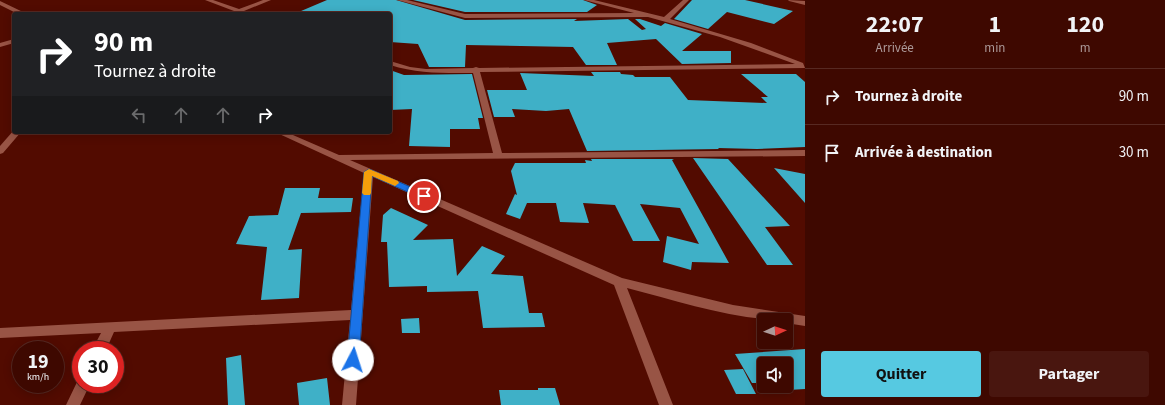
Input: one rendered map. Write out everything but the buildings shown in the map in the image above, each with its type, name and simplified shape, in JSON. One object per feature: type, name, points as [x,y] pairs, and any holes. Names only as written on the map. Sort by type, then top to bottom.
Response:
[{"type":"street","points":[[208,0],[242,12]]},
{"type":"street","points":[[239,11],[268,0]]},
{"type":"street","points":[[400,0],[465,16],[651,15]]},
{"type":"street","points":[[587,0],[666,19],[778,55],[805,66]]},
{"type":"street","points":[[666,19],[686,0]]},
{"type":"street","points":[[791,0],[805,3]]},
{"type":"street","points":[[0,3],[19,12]]},
{"type":"street","points":[[0,45],[12,41]]},
{"type":"street","points":[[392,64],[416,70],[805,66]]},
{"type":"street","points":[[476,69],[498,156]]},
{"type":"street","points":[[0,151],[15,134]]},
{"type":"street","points":[[283,134],[619,282],[733,310],[805,321]]},
{"type":"street","points":[[337,158],[805,153]]},
{"type":"street","points":[[349,405],[369,172]]},
{"type":"street","points":[[619,282],[666,405]]},
{"type":"street","points":[[0,333],[356,315]]},
{"type":"street","points":[[103,341],[110,327]]},
{"type":"street","points":[[73,405],[79,393]]},
{"type":"slow traffic","points":[[367,193],[369,172],[395,183]]},
{"type":"route","points":[[353,360],[369,172],[424,196]]}]
